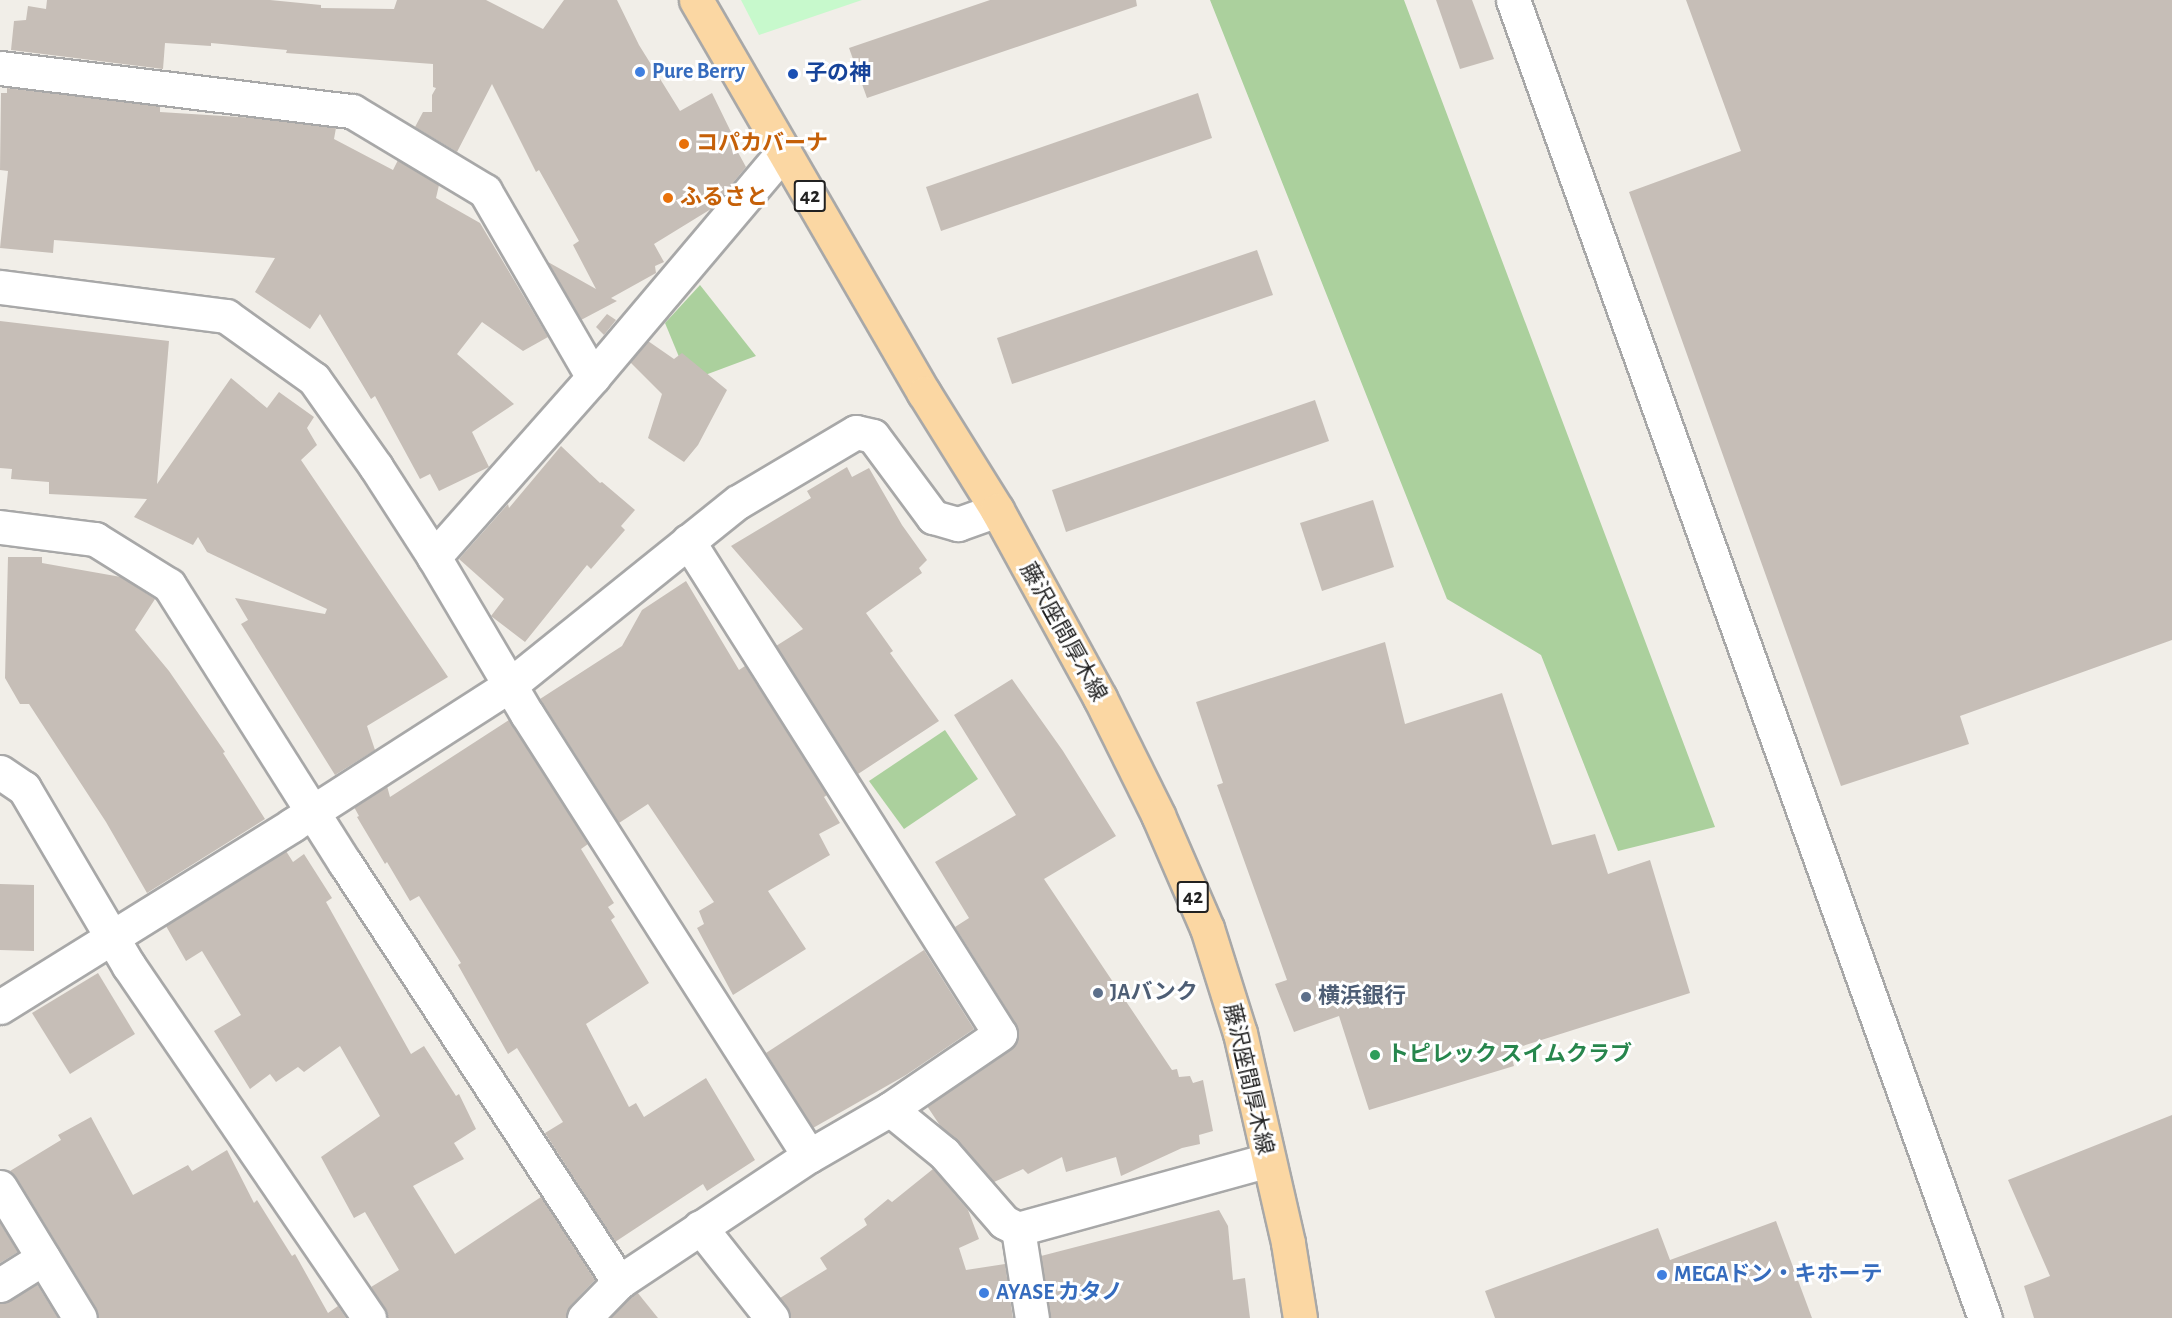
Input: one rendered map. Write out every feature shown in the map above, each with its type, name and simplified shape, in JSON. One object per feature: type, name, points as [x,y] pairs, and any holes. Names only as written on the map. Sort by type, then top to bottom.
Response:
[{"type":"main road","name":"藤沢座間厚木線","points":[[696,0],[924,393],[997,510],[1100,698],[1158,815],[1207,928],[1240,1033],[1288,1243],[1300,1318]]},
{"type":"street","points":[[1513,0],[1985,1318]]},
{"type":"street","points":[[0,68],[352,111],[485,191],[593,377]]},
{"type":"street","points":[[434,557],[593,377],[784,151]]},
{"type":"street","points":[[0,287],[226,315],[314,379],[376,467],[434,557],[510,685],[809,1156]]},
{"type":"street","points":[[0,1007],[112,939],[510,685],[738,502],[856,432],[873,436],[933,517],[958,524],[997,510]]},
{"type":"street","points":[[0,527],[95,539],[170,585],[619,1282]]},
{"type":"street","points":[[584,1318],[619,1282],[809,1156],[890,1108],[1000,1034],[688,541]]},
{"type":"street","points":[[0,772],[24,788],[112,939],[369,1318]]},
{"type":"street","points":[[890,1108],[944,1153],[1004,1222],[1018,1229],[1268,1160]]},
{"type":"street","points":[[0,1187],[80,1318]]},
{"type":"street","points":[[700,1227],[772,1318]]},
{"type":"street","points":[[1018,1229],[1032,1318]]},
{"type":"street","points":[[0,1286],[43,1257]]},
{"type":"green space","points":[[741,0],[862,0],[759,35]]},
{"type":"green space","points":[[1210,0],[1404,0],[1715,827],[1618,851],[1541,655],[1447,599]]},
{"type":"green space","points":[[700,285],[756,356],[689,381],[665,323]]},
{"type":"green space","points":[[945,730],[978,779],[904,829],[869,781]]},
{"type":"building","points":[[47,0],[270,0],[321,5],[321,8],[394,9],[397,0],[486,0],[543,29],[564,0],[617,0],[639,45],[680,111],[712,93],[731,132],[728,134],[746,167],[711,209],[654,244],[664,262],[655,266],[656,273],[611,298],[617,301],[581,320],[548,262],[596,289],[573,245],[579,241],[539,170],[536,172],[492,84],[457,152],[415,127],[423,112],[432,112],[432,95],[436,88],[433,87],[433,64],[286,53],[287,50],[211,43],[211,46],[165,43],[163,69],[11,50],[14,21],[26,20],[28,6],[46,9]]},
{"type":"building","points":[[990,0],[1136,0],[1137,6],[867,98],[849,48]]},
{"type":"building","points":[[1436,0],[1472,0],[1494,59],[1460,69]]},
{"type":"building","points":[[1686,0],[2172,0],[2172,640],[1960,716],[1969,744],[1841,786],[1629,192],[1741,151]]},
{"type":"building","points":[[7,88],[160,106],[160,112],[255,118],[336,128],[334,139],[393,170],[398,160],[439,185],[436,198],[480,223],[548,337],[523,351],[482,322],[457,354],[514,404],[472,432],[489,467],[439,491],[430,474],[420,479],[375,396],[371,399],[320,314],[310,329],[255,292],[275,258],[54,240],[53,253],[0,248],[8,171],[0,170],[1,93],[7,93]]},
{"type":"building","points":[[1198,93],[1212,138],[941,231],[926,187]]},
{"type":"building","points":[[1257,250],[1273,295],[1012,384],[997,338]]},
{"type":"building","points":[[607,314],[616,320],[604,335],[596,327]]},
{"type":"building","points":[[0,321],[169,341],[157,484],[231,378],[267,408],[279,392],[314,417],[307,428],[317,445],[301,460],[448,677],[367,726],[375,750],[335,775],[241,624],[248,620],[235,598],[325,614],[327,609],[207,552],[198,537],[193,545],[134,517],[147,499],[49,494],[49,482],[11,479],[12,469],[0,468]]},
{"type":"building","points":[[648,341],[674,359],[682,353],[727,390],[698,445],[684,462],[648,438],[662,394],[630,362]]},
{"type":"building","points":[[1315,400],[1329,441],[1066,532],[1052,490]]},
{"type":"building","points":[[561,446],[600,483],[602,482],[635,510],[621,526],[625,530],[591,569],[587,565],[525,642],[491,616],[504,599],[459,559],[508,504],[509,508]]},
{"type":"building","points":[[847,467],[852,477],[869,468],[902,525],[927,560],[919,568],[922,573],[866,613],[893,651],[890,653],[939,721],[858,774],[776,646],[803,629],[731,546],[811,498],[807,491]]},
{"type":"building","points":[[1373,500],[1394,567],[1322,591],[1300,523]]},
{"type":"building","points":[[8,557],[42,557],[42,563],[121,577],[155,599],[135,630],[169,671],[225,752],[223,753],[265,819],[147,893],[106,822],[29,704],[20,704],[5,678]]},
{"type":"building","points":[[686,581],[739,670],[745,666],[827,795],[824,797],[840,823],[819,834],[830,855],[768,891],[806,949],[733,995],[697,928],[704,924],[699,911],[714,902],[648,804],[619,823],[540,699],[622,646],[642,610]]},
{"type":"building","points":[[1385,642],[1405,724],[1502,693],[1552,845],[1595,834],[1608,874],[1650,860],[1690,993],[1510,1050],[1514,1066],[1369,1110],[1339,1016],[1294,1032],[1275,984],[1287,980],[1217,785],[1223,783],[1196,702]]},
{"type":"building","points":[[1012,679],[1063,751],[1116,836],[1044,879],[1172,1070],[1177,1069],[1179,1077],[1190,1076],[1193,1083],[1203,1080],[1213,1131],[1199,1135],[1200,1144],[1182,1148],[1121,1176],[1116,1157],[1066,1172],[1062,1157],[1028,1174],[1023,1169],[994,1182],[958,1141],[941,1127],[927,1106],[1011,1049],[1019,1034],[1016,1024],[955,927],[969,918],[935,862],[1016,815],[954,715]]},
{"type":"building","points":[[509,720],[588,844],[581,849],[614,903],[608,907],[615,917],[611,920],[649,983],[586,1024],[629,1107],[636,1103],[644,1117],[706,1078],[755,1160],[707,1191],[703,1184],[615,1242],[545,1133],[563,1122],[517,1048],[508,1054],[458,965],[461,963],[419,896],[410,901],[357,817],[359,816],[354,807],[387,786],[390,797]]},
{"type":"building","points":[[286,851],[293,862],[304,854],[332,898],[326,902],[411,1054],[424,1046],[456,1096],[459,1094],[476,1129],[454,1143],[464,1159],[413,1186],[455,1254],[541,1197],[595,1280],[571,1305],[566,1318],[388,1318],[371,1287],[399,1270],[365,1212],[354,1218],[321,1157],[380,1116],[340,1046],[304,1072],[298,1067],[276,1082],[270,1074],[250,1089],[214,1031],[241,1015],[202,951],[186,961],[166,926]]},
{"type":"building","points":[[0,884],[34,885],[34,951],[0,950]]},
{"type":"building","points":[[924,950],[974,1029],[906,1075],[813,1128],[766,1053]]},
{"type":"building","points":[[98,973],[135,1034],[70,1074],[32,1013]]},
{"type":"building","points":[[2172,1115],[2172,1318],[2034,1318],[2024,1286],[2050,1276],[2008,1180]]},
{"type":"building","points":[[91,1117],[133,1195],[188,1165],[192,1171],[227,1150],[254,1203],[257,1200],[292,1256],[295,1254],[328,1313],[338,1306],[346,1318],[99,1318],[96,1308],[16,1177],[10,1171],[61,1140],[58,1135]]},
{"type":"building","points":[[933,1169],[968,1210],[979,1239],[959,1248],[966,1270],[1005,1264],[1013,1318],[790,1318],[780,1298],[827,1269],[820,1258],[867,1225],[864,1219],[888,1199],[892,1202]]},
{"type":"building","points":[[1219,1210],[1228,1226],[1233,1280],[1245,1278],[1250,1318],[1050,1318],[1041,1256]]},
{"type":"building","name":"MEGAドン・キホーテ","points":[[1776,1221],[1812,1318],[1495,1318],[1485,1291],[1658,1228],[1670,1260]]},
{"type":"building","points":[[0,1223],[18,1252],[0,1263]]},
{"type":"building","points":[[37,1284],[58,1318],[0,1318],[0,1304],[10,1301]]},
{"type":"building","points":[[637,1292],[658,1318],[610,1318],[631,1297]]},
{"type":"place","name":"Pure Berry","points":[[640,72]]},
{"type":"place","name":"子の神","points":[[793,74]]},
{"type":"place","name":"コパカバーナ","points":[[684,144]]},
{"type":"place","name":"ふるさと","points":[[668,198]]},
{"type":"place","name":"JAバンク","points":[[1098,993]]},
{"type":"place","name":"横浜銀行","points":[[1306,997]]},
{"type":"place","name":"トピレック スイムクラブ","points":[[1375,1055]]},
{"type":"place","name":"MEGAドン・キホーテ","points":[[1662,1275]]},
{"type":"place","name":"AYASE カタノ","points":[[984,1293]]}]
